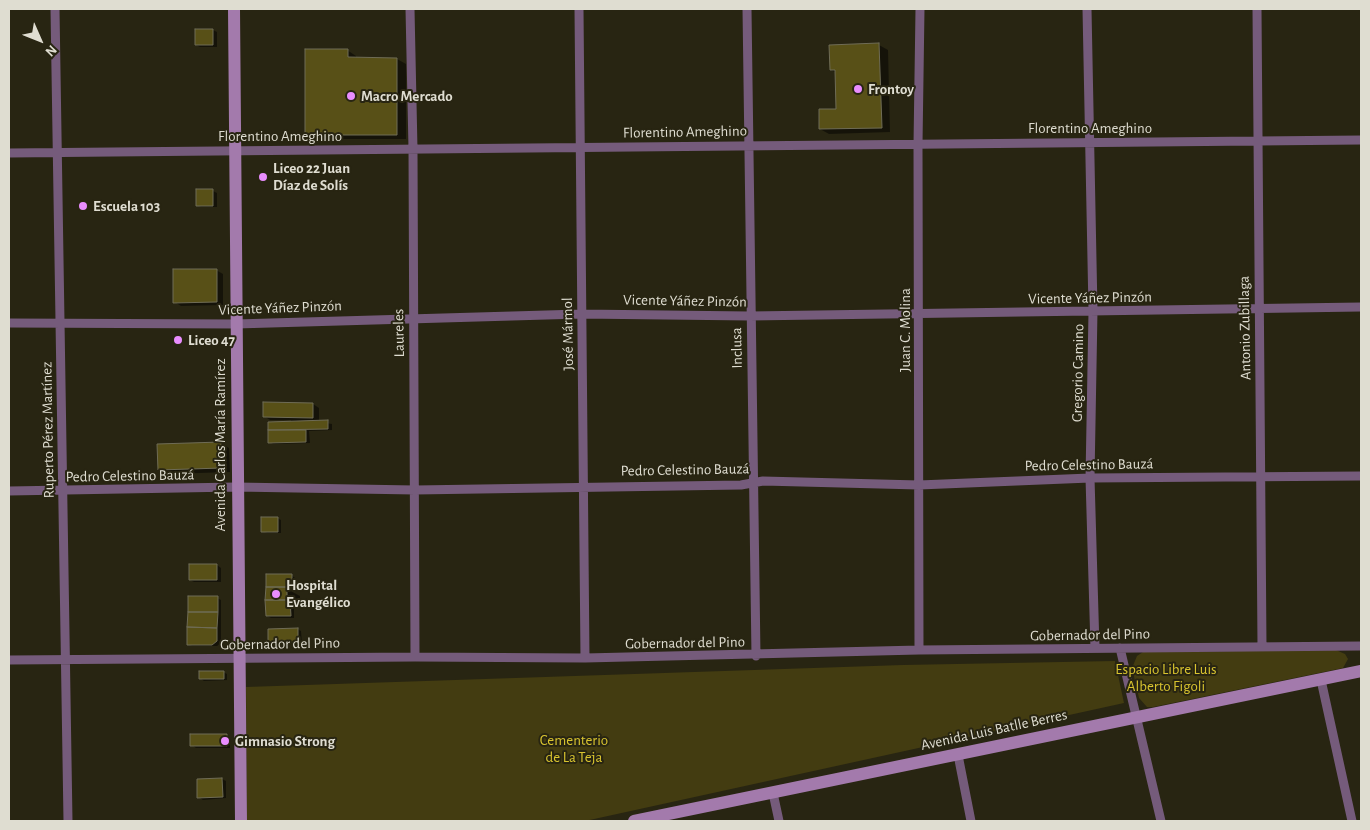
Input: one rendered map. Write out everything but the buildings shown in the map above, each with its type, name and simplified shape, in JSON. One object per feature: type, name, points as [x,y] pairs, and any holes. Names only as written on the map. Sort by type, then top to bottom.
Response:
[{"type":"main road","name":"Avenida Carlos María Ramírez","points":[[234,9],[236,487],[241,821]]},
{"type":"main road","name":"Avenida Luis Batlle Berres","points":[[634,821],[1361,671]]},
{"type":"street","name":"Ruperto Pérez Martínez","points":[[55,9],[59,152],[59,322],[68,821]]},
{"type":"street","name":"Laureles","points":[[410,9],[413,149],[412,318],[415,657]]},
{"type":"street","name":"José Mármol","points":[[579,9],[585,658]]},
{"type":"street","name":"Inclusa","points":[[747,9],[756,656]]},
{"type":"street","name":"Juan C. Molina","points":[[919,650],[918,144],[920,9]]},
{"type":"street","name":"Gregorio Camino","points":[[1087,9],[1093,312],[1090,478],[1095,648]]},
{"type":"street","name":"Antonio Zubillaga","points":[[1257,9],[1262,646]]},
{"type":"street","name":"Florentino Ameghino","points":[[9,153],[1361,140]]},
{"type":"street","name":"Vicente Yáñez Pinzón","points":[[9,323],[236,324],[581,314],[750,316],[1361,307]]},
{"type":"street","name":"Pedro Celestino Bauzá","points":[[9,491],[236,487],[415,490],[754,482],[919,485],[1090,478],[1361,476]]},
{"type":"street","name":"Gobernador del Pino","points":[[9,660],[415,657],[585,658],[756,656],[919,650],[1361,646]]},
{"type":"street","points":[[1120,648],[1138,717],[1161,821]]},
{"type":"street","points":[[1321,680],[1352,821]]},
{"type":"street","points":[[958,755],[971,821]]},
{"type":"street","points":[[773,792],[779,821]]},
{"type":"green space","name":"Espacio Libre Luis Alberto Figoli","points":[[1336,650],[1345,654],[1348,659],[1343,668],[1153,707],[1147,707],[1139,698],[1132,668],[1137,656],[1143,652]]},
{"type":"green space","name":"Cementerio de La Teja","points":[[1115,661],[1124,703],[585,821],[247,821],[246,687],[903,665]]},
{"type":"place","name":"Frontoy","points":[[858,89]]},
{"type":"place","name":"Macro Mercado","points":[[351,96]]},
{"type":"place","name":"Liceo 22 Juan Díaz de Solís","points":[[263,177]]},
{"type":"place","name":"Escuela 103","points":[[83,206]]},
{"type":"place","name":"Liceo 47","points":[[178,340]]},
{"type":"place","name":"Hospital Evangélico","points":[[276,594]]},
{"type":"place","name":"Gimnasio Strong","points":[[225,741]]}]
